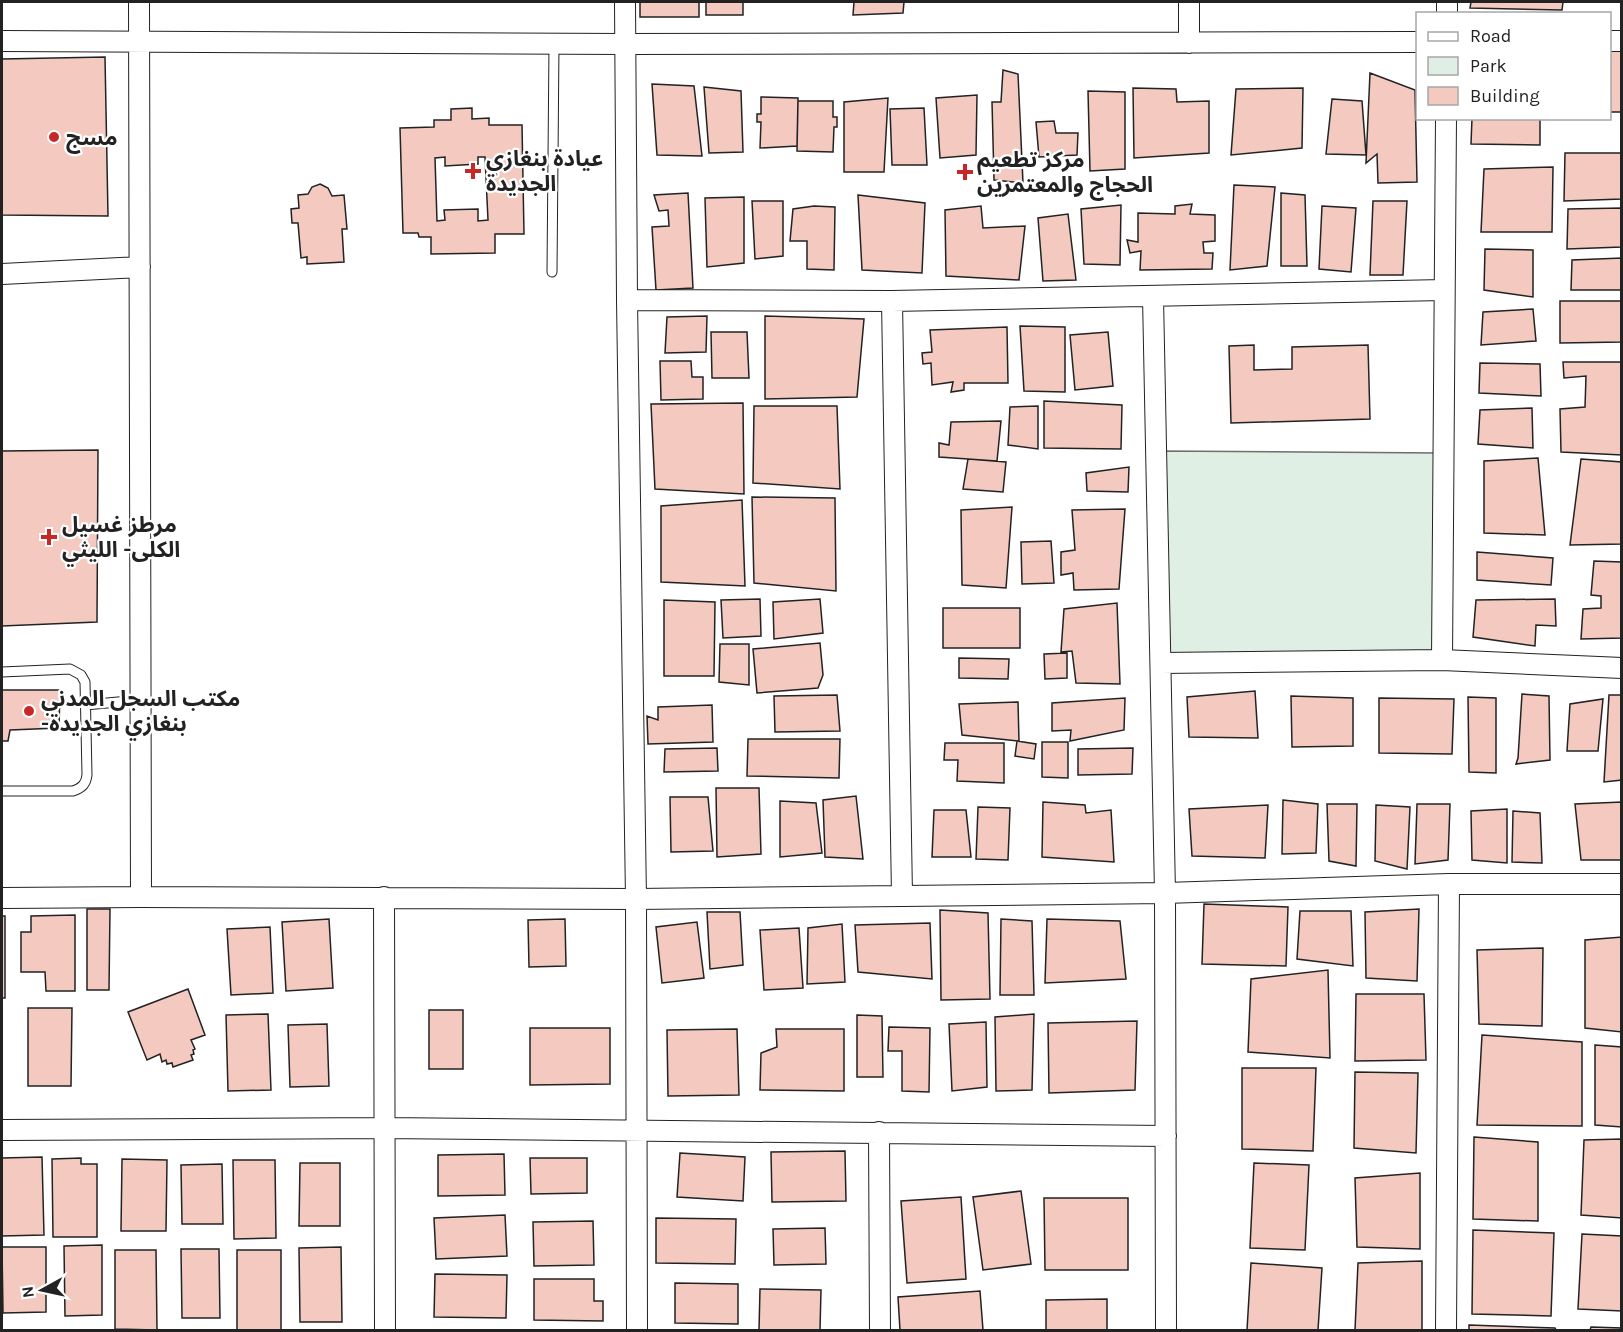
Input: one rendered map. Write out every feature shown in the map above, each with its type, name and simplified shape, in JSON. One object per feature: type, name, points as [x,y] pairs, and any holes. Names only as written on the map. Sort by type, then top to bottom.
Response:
[{"type":"street","points":[[139,2],[141,897]]},
{"type":"street","points":[[625,2],[636,899],[637,1330]]},
{"type":"street","points":[[1188,2],[1189,44]]},
{"type":"street","points":[[2,41],[555,44],[1416,42]]},
{"type":"street","points":[[1442,660],[1446,120]]},
{"type":"street","points":[[2,274],[140,267]]},
{"type":"street","points":[[627,300],[892,301],[1444,290]]},
{"type":"street","points":[[1153,297],[1165,893],[1166,1330]]},
{"type":"street","points":[[892,301],[902,896]]},
{"type":"street","points":[[1161,663],[1442,660],[1622,668]]},
{"type":"street","points":[[1446,1330],[1449,884]]},
{"type":"street","points":[[2,898],[636,899],[1165,893],[1449,884],[1622,884]]},
{"type":"street","points":[[384,897],[385,1330]]},
{"type":"street","points":[[2,1130],[636,1129],[1166,1136]]},
{"type":"street","points":[[879,1132],[880,1330]]},
{"type":"lane","points":[[552,272],[555,44]]},
{"type":"lane","points":[[2,672],[70,669],[76,671],[85,682],[87,775],[86,782],[81,788],[73,791],[2,791]]},
{"type":"lane","points":[[85,705],[140,700]]},
{"type":"green space","points":[[1159,451],[1441,453],[1441,660],[1162,663]]},
{"type":"building","points":[[640,2],[699,2],[699,17],[640,17]]},
{"type":"building","points":[[706,2],[743,2],[743,15],[706,15]]},
{"type":"building","points":[[854,2],[904,2],[903,13],[853,15]]},
{"type":"building","points":[[1471,2],[1563,2],[1562,10],[1470,8]]},
{"type":"building","points":[[1611,47],[1622,47],[1622,112],[1611,112]]},
{"type":"building","name":"مسج","points":[[105,57],[108,216],[2,215],[2,59]]},
{"type":"building","points":[[1003,70],[1018,74],[1023,183],[994,180],[992,102],[1001,102]]},
{"type":"building","points":[[1370,73],[1415,90],[1417,182],[1378,183],[1377,154],[1366,163]]},
{"type":"building","points":[[652,84],[694,86],[702,156],[657,155]]},
{"type":"building","points":[[704,87],[741,91],[743,152],[709,153]]},
{"type":"building","points":[[1133,88],[1176,89],[1177,102],[1209,101],[1209,153],[1134,158]]},
{"type":"building","points":[[1303,88],[1302,148],[1231,155],[1236,89]]},
{"type":"building","points":[[1088,91],[1125,92],[1125,169],[1090,171]]},
{"type":"building","points":[[977,95],[976,155],[940,158],[936,98]]},
{"type":"building","points":[[761,97],[798,98],[797,146],[760,148],[761,122],[757,122],[757,114],[761,114]]},
{"type":"building","points":[[888,98],[884,172],[844,172],[844,102]]},
{"type":"building","points":[[1332,99],[1362,101],[1366,155],[1326,154]]},
{"type":"building","points":[[798,101],[833,101],[833,117],[837,117],[837,127],[834,127],[833,152],[797,151]]},
{"type":"building","points":[[472,108],[472,119],[489,118],[489,125],[522,125],[524,234],[495,234],[495,253],[431,254],[431,237],[419,237],[418,233],[403,233],[400,128],[434,127],[434,120],[451,120],[451,109]],"holes":[[[445,157],[445,166],[478,164],[478,157],[485,157],[488,220],[478,221],[478,209],[444,210],[445,220],[437,221],[435,158]]]},
{"type":"building","points":[[924,108],[927,165],[892,165],[890,109]]},
{"type":"building","points":[[1472,120],[1540,120],[1540,145],[1471,144]]},
{"type":"building","points":[[1054,121],[1056,133],[1078,133],[1077,155],[1039,157],[1036,122]]},
{"type":"building","points":[[1565,153],[1622,153],[1622,199],[1564,201]]},
{"type":"building","points":[[1553,167],[1552,232],[1481,232],[1484,169]]},
{"type":"building","points":[[320,184],[328,188],[332,196],[344,195],[347,229],[342,229],[344,262],[307,264],[307,257],[301,258],[298,223],[292,223],[291,209],[299,208],[298,195],[308,194],[312,187]]},
{"type":"building","points":[[1234,185],[1275,187],[1267,266],[1230,270]]},
{"type":"building","points":[[688,193],[693,288],[656,290],[652,227],[669,226],[668,210],[659,211],[654,195]]},
{"type":"building","points":[[1281,193],[1305,195],[1307,266],[1281,266]]},
{"type":"building","points":[[858,195],[925,203],[922,273],[862,270]]},
{"type":"building","points":[[744,197],[744,263],[707,267],[705,198]]},
{"type":"building","points":[[752,201],[783,201],[783,256],[755,259]]},
{"type":"building","points":[[1373,201],[1407,201],[1403,275],[1370,275]]},
{"type":"building","points":[[1192,204],[1190,214],[1215,215],[1215,241],[1203,242],[1204,253],[1213,253],[1212,269],[1140,270],[1141,251],[1130,253],[1127,240],[1138,242],[1138,213],[1175,214],[1175,206]]},
{"type":"building","points":[[1121,205],[1120,265],[1084,264],[1081,209]]},
{"type":"building","points":[[814,206],[835,207],[834,270],[807,269],[807,241],[790,241],[793,209]]},
{"type":"building","points":[[981,206],[983,228],[1025,226],[1019,280],[946,276],[945,210]]},
{"type":"building","points":[[1322,206],[1356,208],[1351,272],[1319,269]]},
{"type":"building","points":[[1622,208],[1622,247],[1567,249],[1568,209]]},
{"type":"building","points":[[1068,214],[1076,280],[1043,281],[1038,218]]},
{"type":"building","points":[[1485,249],[1533,250],[1533,297],[1484,290]]},
{"type":"building","points":[[1622,258],[1622,290],[1571,290],[1572,260]]},
{"type":"building","points":[[1560,301],[1622,301],[1622,342],[1560,343]]},
{"type":"building","points":[[1533,309],[1536,341],[1481,345],[1483,312]]},
{"type":"building","points":[[707,316],[706,352],[665,353],[667,317]]},
{"type":"building","points":[[765,316],[864,319],[857,397],[765,399]]},
{"type":"building","points":[[1020,326],[1065,327],[1065,392],[1024,391]]},
{"type":"building","points":[[1007,327],[1008,383],[964,383],[964,390],[951,392],[953,382],[932,385],[931,363],[923,364],[922,353],[932,352],[930,330]]},
{"type":"building","points":[[711,332],[747,332],[749,378],[712,378]]},
{"type":"building","points":[[1108,332],[1113,386],[1075,390],[1070,335]]},
{"type":"building","points":[[1254,345],[1254,370],[1292,369],[1292,347],[1368,345],[1370,419],[1231,423],[1229,346]]},
{"type":"building","points":[[660,361],[691,361],[692,377],[703,377],[703,399],[661,400]]},
{"type":"building","points":[[1563,362],[1622,362],[1622,455],[1561,452],[1560,409],[1585,407],[1586,376],[1564,378]]},
{"type":"building","points":[[1480,363],[1540,364],[1541,396],[1479,393]]},
{"type":"building","points":[[1044,401],[1122,405],[1121,449],[1044,448]]},
{"type":"building","points":[[743,403],[744,494],[655,489],[651,404]]},
{"type":"building","points":[[754,406],[837,406],[840,489],[753,483]]},
{"type":"building","points":[[1038,406],[1038,449],[1008,445],[1010,407]]},
{"type":"building","points":[[1532,408],[1533,448],[1478,444],[1480,410]]},
{"type":"building","points":[[1001,421],[997,461],[939,457],[939,443],[949,445],[951,422]]},
{"type":"building","name":"مرطز غسيل الكلى- الليثي","points":[[98,450],[97,622],[2,626],[2,451]]},
{"type":"building","points":[[1538,458],[1545,535],[1484,533],[1484,461]]},
{"type":"building","points":[[968,459],[1006,462],[1003,492],[963,489]]},
{"type":"building","points":[[1581,459],[1622,462],[1622,544],[1570,545]]},
{"type":"building","points":[[1129,467],[1128,492],[1087,491],[1086,473]]},
{"type":"building","points":[[752,497],[835,498],[836,591],[754,583]]},
{"type":"building","points":[[742,500],[745,586],[661,582],[661,506]]},
{"type":"building","points":[[1012,507],[1006,588],[962,585],[961,510]]},
{"type":"building","points":[[1125,509],[1119,589],[1074,590],[1073,573],[1061,575],[1061,552],[1075,550],[1072,510]]},
{"type":"building","points":[[1051,541],[1054,583],[1022,584],[1021,542]]},
{"type":"building","points":[[1477,552],[1553,558],[1551,585],[1477,580]]},
{"type":"building","points":[[1594,561],[1622,562],[1622,638],[1581,639],[1583,609],[1601,608],[1601,596],[1591,595]]},
{"type":"building","points":[[760,599],[761,636],[723,638],[721,600]]},
{"type":"building","points":[[820,599],[823,633],[774,639],[773,602]]},
{"type":"building","points":[[1555,599],[1556,626],[1536,625],[1535,646],[1473,637],[1476,600]]},
{"type":"building","points":[[664,600],[715,602],[714,676],[664,676]]},
{"type":"building","points":[[1117,603],[1120,684],[1076,683],[1072,651],[1061,652],[1064,609]]},
{"type":"building","points":[[943,608],[1020,608],[1020,648],[943,648]]},
{"type":"building","points":[[820,643],[823,675],[818,688],[757,693],[753,649]]},
{"type":"building","points":[[720,644],[749,644],[749,685],[719,682]]},
{"type":"building","points":[[1067,653],[1067,678],[1045,679],[1044,654]]},
{"type":"building","points":[[959,658],[1009,659],[1008,679],[959,678]]},
{"type":"building","points":[[2,690],[60,690],[59,728],[10,730],[8,741],[2,741]]},
{"type":"building","points":[[1255,691],[1258,738],[1189,737],[1187,697]]},
{"type":"building","points":[[1522,694],[1549,696],[1550,760],[1516,764]]},
{"type":"building","points":[[837,695],[840,731],[775,732],[774,696]]},
{"type":"building","points":[[1609,695],[1622,695],[1622,780],[1604,782]]},
{"type":"building","points":[[1291,696],[1353,698],[1353,746],[1292,747]]},
{"type":"building","points":[[1468,697],[1496,698],[1496,773],[1469,772]]},
{"type":"building","points":[[1125,698],[1124,730],[1070,741],[1071,730],[1052,731],[1052,703]]},
{"type":"building","points":[[1379,698],[1454,699],[1452,754],[1379,753]]},
{"type":"building","points":[[1603,699],[1598,751],[1567,751],[1570,704]]},
{"type":"building","points":[[1018,702],[1019,741],[962,735],[959,704]]},
{"type":"building","points":[[712,705],[713,742],[648,744],[647,716],[658,720],[658,707]]},
{"type":"building","points":[[748,739],[840,739],[839,778],[747,776]]},
{"type":"building","points":[[1017,741],[1036,744],[1034,759],[1015,756]]},
{"type":"building","points":[[1042,742],[1068,742],[1068,778],[1042,777]]},
{"type":"building","points":[[945,743],[1004,743],[1004,783],[957,781],[958,760],[944,760]]},
{"type":"building","points":[[717,748],[718,771],[664,772],[665,749]]},
{"type":"building","points":[[1133,748],[1132,774],[1078,775],[1078,749]]},
{"type":"building","points":[[716,788],[759,788],[761,854],[717,857]]},
{"type":"building","points":[[856,796],[863,859],[825,857],[823,800]]},
{"type":"building","points":[[670,797],[708,797],[713,851],[671,852]]},
{"type":"building","points":[[1283,800],[1318,804],[1316,853],[1282,854]]},
{"type":"building","points":[[780,801],[816,803],[822,853],[780,857]]},
{"type":"building","points":[[1043,802],[1085,805],[1086,813],[1111,810],[1114,862],[1042,857]]},
{"type":"building","points":[[1622,802],[1622,860],[1581,860],[1575,804]]},
{"type":"building","points":[[1327,804],[1357,804],[1356,866],[1329,861]]},
{"type":"building","points":[[1417,804],[1450,804],[1448,860],[1415,864]]},
{"type":"building","points":[[1268,805],[1265,858],[1192,856],[1189,809]]},
{"type":"building","points":[[1376,805],[1410,807],[1407,869],[1375,861]]},
{"type":"building","points":[[978,807],[1010,808],[1008,860],[976,859]]},
{"type":"building","points":[[1507,809],[1507,863],[1472,860],[1471,811]]},
{"type":"building","points":[[934,810],[966,810],[971,857],[932,857]]},
{"type":"building","points":[[1513,811],[1540,813],[1542,863],[1512,862]]},
{"type":"building","points":[[1204,904],[1288,907],[1286,966],[1202,964]]},
{"type":"building","points":[[87,909],[110,909],[109,990],[87,990]]},
{"type":"building","points":[[1419,909],[1417,981],[1366,978],[1365,912]]},
{"type":"building","points":[[940,910],[988,913],[990,999],[941,1000]]},
{"type":"building","points":[[1300,911],[1351,911],[1353,966],[1297,959]]},
{"type":"building","points":[[707,912],[740,912],[743,965],[710,969]]},
{"type":"building","points":[[75,915],[75,991],[46,991],[45,972],[21,972],[21,932],[31,932],[31,916]]},
{"type":"building","points":[[2,916],[5,916],[5,998],[2,998]]},
{"type":"building","points":[[329,919],[333,988],[286,991],[282,922]]},
{"type":"building","points":[[565,919],[566,966],[529,967],[528,920]]},
{"type":"building","points":[[1001,919],[1032,921],[1034,995],[1000,995]]},
{"type":"building","points":[[1047,919],[1120,921],[1126,979],[1045,983]]},
{"type":"building","points":[[697,922],[704,978],[662,983],[656,927]]},
{"type":"building","points":[[930,923],[932,979],[858,972],[855,925]]},
{"type":"building","points":[[842,924],[845,982],[807,984],[808,928]]},
{"type":"building","points":[[270,927],[273,993],[231,995],[227,929]]},
{"type":"building","points":[[799,928],[803,988],[764,990],[760,930]]},
{"type":"building","points":[[1622,937],[1622,1032],[1585,1028],[1585,940]]},
{"type":"building","points":[[1543,948],[1542,1026],[1479,1024],[1477,950]]},
{"type":"building","points":[[1328,970],[1330,1058],[1248,1052],[1251,979]]},
{"type":"building","points":[[188,989],[205,1035],[191,1040],[195,1049],[194,1054],[191,1055],[193,1060],[173,1067],[172,1063],[167,1064],[166,1060],[162,1062],[160,1054],[147,1060],[128,1012]]},
{"type":"building","points":[[1356,994],[1424,994],[1426,1060],[1355,1061]]},
{"type":"building","points":[[28,1008],[72,1008],[71,1086],[28,1086]]},
{"type":"building","points":[[429,1010],[463,1010],[463,1069],[429,1069]]},
{"type":"building","points":[[268,1014],[271,1090],[228,1091],[226,1015]]},
{"type":"building","points":[[1034,1014],[1032,1090],[996,1091],[995,1017]]},
{"type":"building","points":[[857,1015],[882,1016],[883,1077],[857,1077]]},
{"type":"building","points":[[1137,1021],[1135,1090],[1049,1093],[1048,1023]]},
{"type":"building","points":[[986,1022],[987,1087],[952,1091],[949,1024]]},
{"type":"building","points":[[327,1024],[329,1086],[290,1087],[288,1025]]},
{"type":"building","points":[[889,1027],[930,1028],[929,1092],[902,1091],[902,1051],[888,1051]]},
{"type":"building","points":[[530,1028],[610,1028],[610,1084],[530,1085]]},
{"type":"building","points":[[737,1029],[739,1095],[668,1096],[667,1030]]},
{"type":"building","points":[[776,1029],[844,1029],[844,1091],[760,1090],[761,1053],[777,1047]]},
{"type":"building","points":[[1482,1035],[1582,1042],[1582,1126],[1477,1125]]},
{"type":"building","points":[[1595,1045],[1622,1047],[1622,1127],[1595,1125]]},
{"type":"building","points":[[1242,1068],[1316,1068],[1313,1151],[1242,1149]]},
{"type":"building","points":[[1355,1072],[1418,1073],[1416,1153],[1354,1148]]},
{"type":"building","points":[[1474,1137],[1538,1142],[1538,1221],[1473,1219]]},
{"type":"building","points":[[1622,1139],[1622,1218],[1581,1215],[1584,1140]]},
{"type":"building","points":[[845,1151],[846,1201],[772,1202],[771,1152]]},
{"type":"building","points":[[680,1153],[745,1157],[743,1201],[677,1197]]},
{"type":"building","points":[[504,1154],[505,1195],[438,1196],[438,1155]]},
{"type":"building","points":[[42,1157],[44,1235],[2,1236],[2,1158]]},
{"type":"building","points":[[81,1158],[81,1164],[97,1164],[97,1237],[53,1237],[52,1159]]},
{"type":"building","points":[[530,1158],[587,1158],[587,1193],[531,1194]]},
{"type":"building","points":[[122,1159],[167,1160],[166,1231],[121,1231]]},
{"type":"building","points":[[233,1160],[275,1160],[276,1238],[234,1239]]},
{"type":"building","points":[[300,1163],[340,1163],[340,1226],[299,1226]]},
{"type":"building","points":[[1254,1163],[1309,1165],[1305,1250],[1250,1248]]},
{"type":"building","points":[[222,1164],[223,1224],[182,1224],[181,1165]]},
{"type":"building","points":[[1420,1173],[1420,1249],[1357,1247],[1355,1178]]},
{"type":"building","points":[[1021,1191],[1031,1264],[983,1270],[973,1197]]},
{"type":"building","points":[[961,1197],[966,1279],[907,1283],[901,1201]]},
{"type":"building","points":[[1044,1198],[1128,1198],[1128,1270],[1045,1270]]},
{"type":"building","points":[[505,1215],[507,1256],[436,1259],[434,1218]]},
{"type":"building","points":[[656,1218],[736,1219],[735,1264],[656,1263]]},
{"type":"building","points":[[593,1221],[594,1265],[534,1266],[533,1222]]},
{"type":"building","points":[[825,1228],[826,1264],[774,1265],[773,1229]]},
{"type":"building","points":[[1473,1230],[1554,1233],[1551,1316],[1472,1314]]},
{"type":"building","points":[[1582,1234],[1622,1236],[1622,1311],[1578,1309]]},
{"type":"building","points":[[102,1245],[102,1315],[65,1316],[64,1246]]},
{"type":"building","points":[[2,1247],[46,1247],[46,1312],[3,1313]]},
{"type":"building","points":[[341,1247],[342,1322],[300,1322],[299,1248]]},
{"type":"building","points":[[181,1249],[219,1249],[220,1318],[182,1318]]},
{"type":"building","points":[[115,1250],[156,1250],[157,1330],[115,1329]]},
{"type":"building","points":[[237,1250],[281,1250],[281,1330],[237,1330]]},
{"type":"building","points":[[1422,1261],[1422,1330],[1355,1330],[1358,1263]]},
{"type":"building","points":[[1251,1263],[1322,1268],[1318,1330],[1247,1330]]},
{"type":"building","points":[[435,1274],[507,1275],[506,1318],[434,1317]]},
{"type":"building","points":[[534,1279],[594,1279],[594,1301],[603,1301],[603,1321],[534,1320]]},
{"type":"building","points":[[675,1283],[738,1284],[738,1324],[675,1323]]},
{"type":"building","points":[[760,1289],[821,1290],[820,1330],[759,1330]]},
{"type":"building","points":[[980,1291],[983,1330],[900,1330],[898,1297]]},
{"type":"building","points":[[1107,1299],[1107,1330],[1046,1330],[1046,1300]]},
{"type":"building","points":[[1469,1325],[1555,1328],[1556,1330],[1469,1330]]},
{"type":"building","points":[[1591,1327],[1622,1328],[1622,1330],[1590,1330]]},
{"type":"place","name":"مسج","points":[[54,137]]},
{"type":"place","name":"عيادة بنغازي الجديدة","points":[[473,171]]},
{"type":"place","name":"مركز تطعيم الحجاج والمعتمرين","points":[[965,172]]},
{"type":"place","name":"مرطز غسيل الكلى- الليثي","points":[[49,537]]},
{"type":"place","name":"مكتب السجل المدني -بنغازي الجديدة","points":[[29,711]]}]
